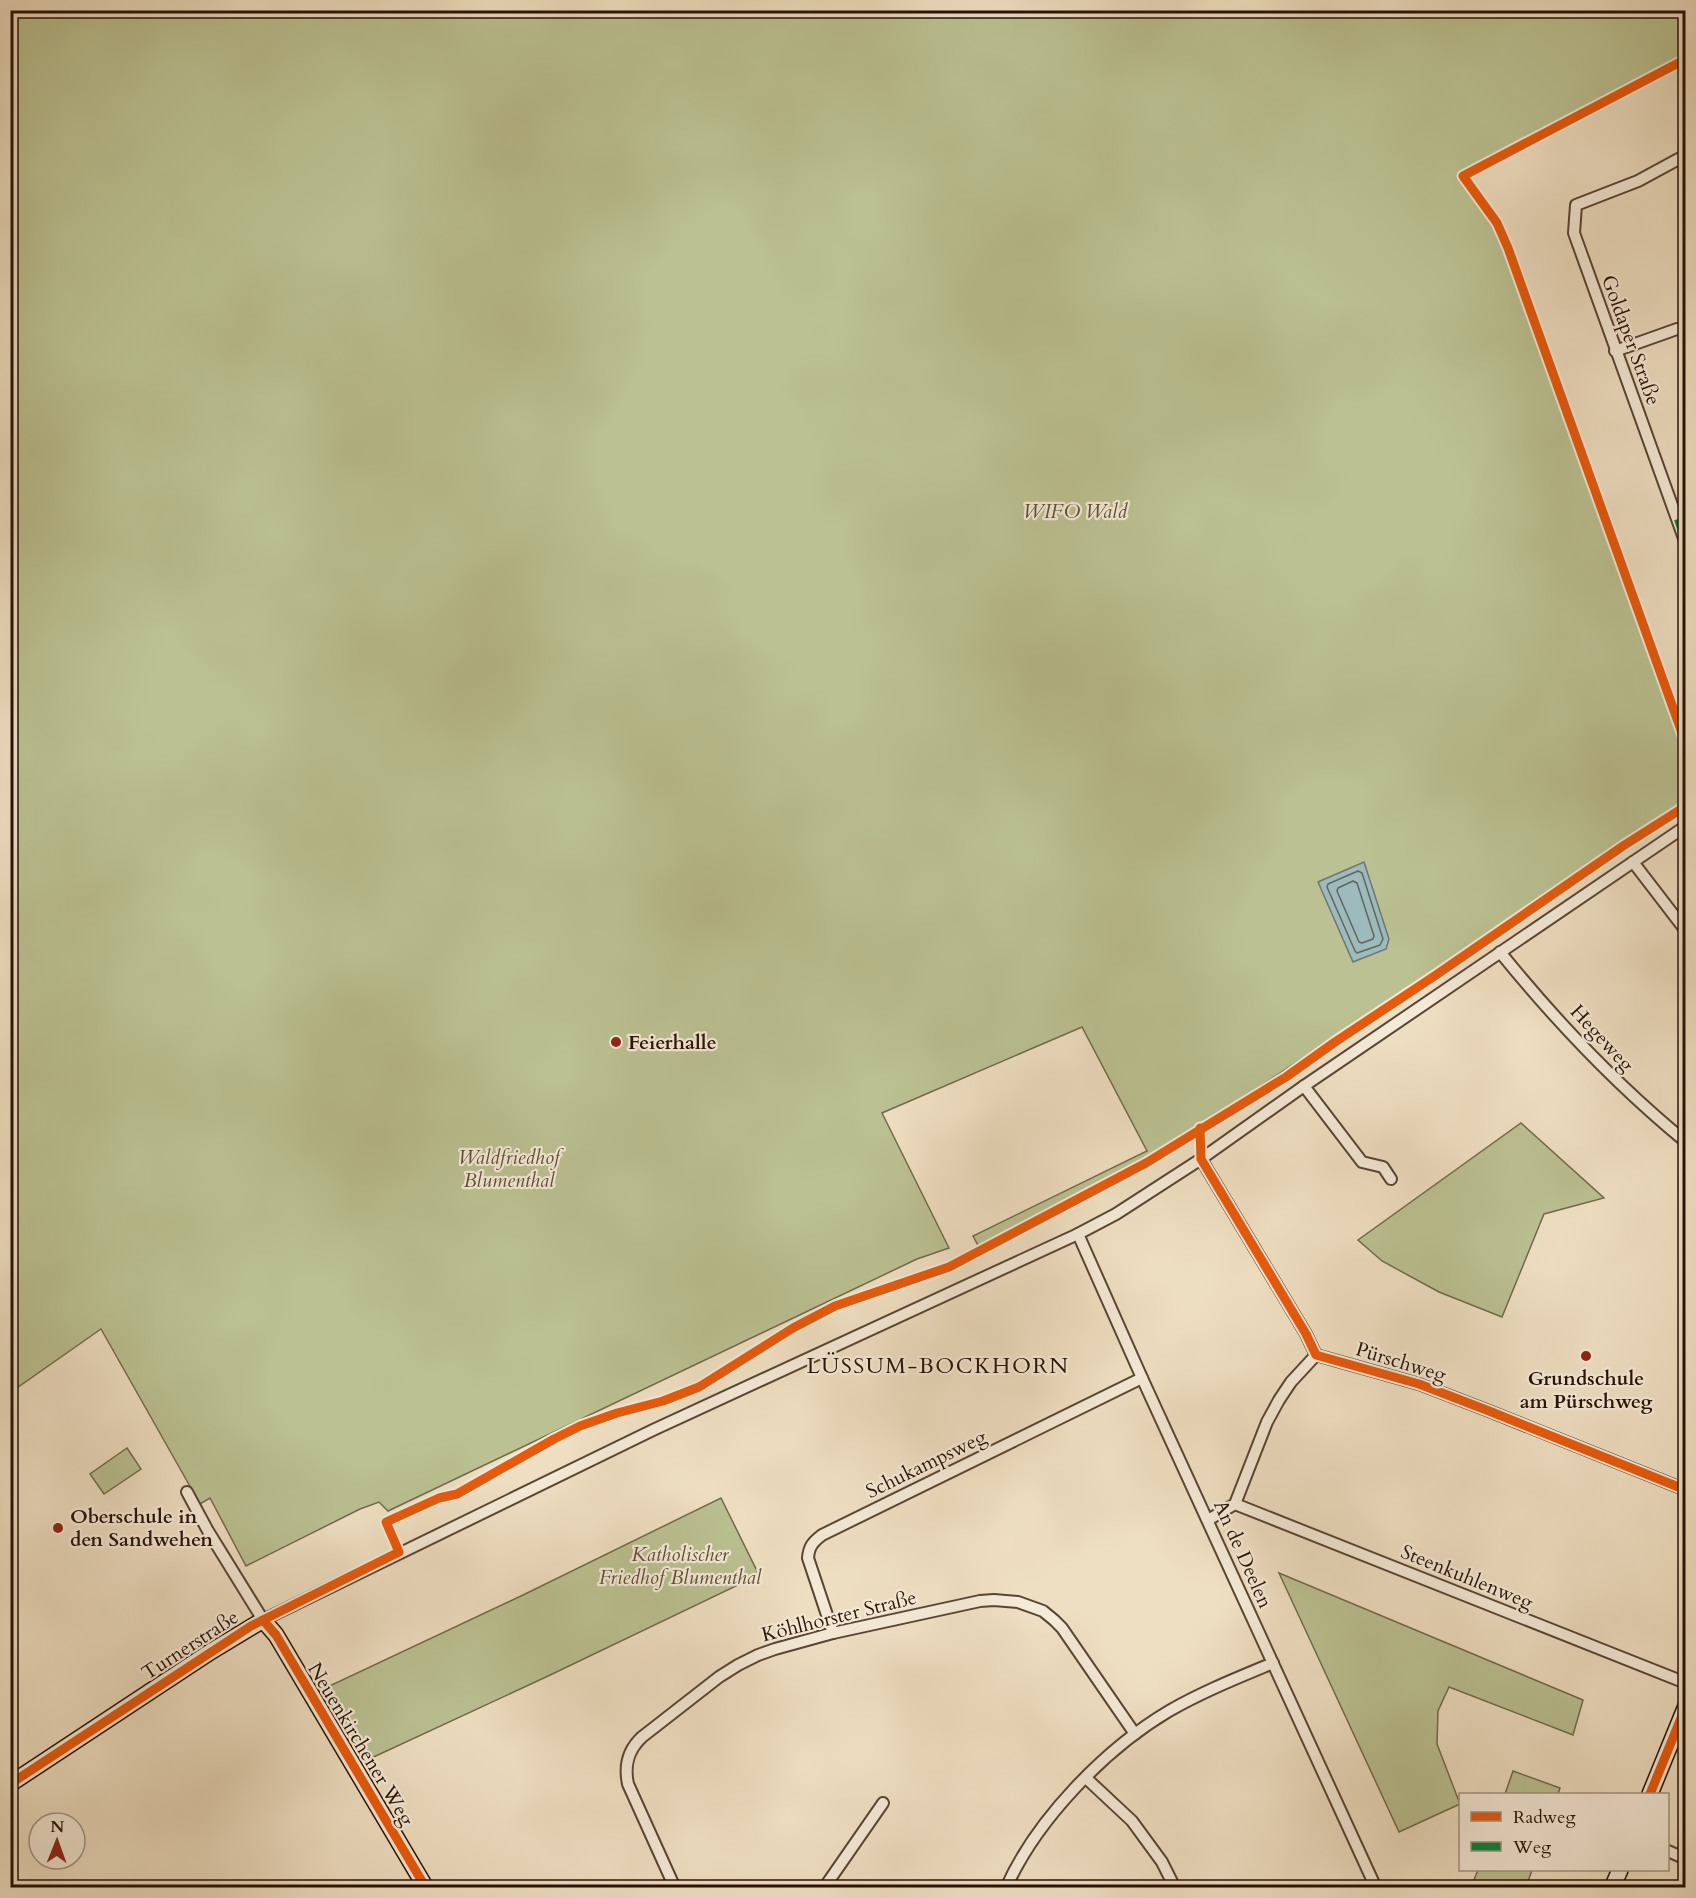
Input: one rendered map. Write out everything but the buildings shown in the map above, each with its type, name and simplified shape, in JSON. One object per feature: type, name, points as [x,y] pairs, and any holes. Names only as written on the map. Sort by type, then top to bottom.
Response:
[{"type":"street","name":"Goldaper Straße","points":[[1686,155],[1638,181],[1576,205],[1574,233],[1674,514],[1682,518],[1686,544]]},
{"type":"street","points":[[1615,351],[1677,329],[1686,330]]},
{"type":"street","name":"Turnerstraße","points":[[10,1784],[210,1652],[263,1620],[653,1430],[1078,1234],[1116,1214],[1201,1159],[1304,1086],[1686,826]]},
{"type":"street","points":[[1633,861],[1666,908],[1686,931]]},
{"type":"street","name":"Hegeweg","points":[[1500,952],[1586,1049],[1642,1106],[1686,1142]]},
{"type":"street","points":[[1304,1086],[1362,1162],[1383,1167],[1391,1179]]},
{"type":"street","points":[[1201,1159],[1316,1354],[1291,1382],[1267,1422],[1235,1504],[1208,1520]]},
{"type":"street","name":"An de Deelen","points":[[1078,1234],[1376,1887]]},
{"type":"street","name":"Pürschweg","points":[[1316,1354],[1429,1388],[1686,1490]]},
{"type":"street","name":"Schukampsweg","points":[[833,1633],[808,1558],[813,1542],[822,1535],[1142,1378]]},
{"type":"street","name":"Neuenkirchener Weg","points":[[187,1492],[238,1581],[263,1620],[276,1635],[426,1887]]},
{"type":"street","name":"Steenkuhlenweg","points":[[1235,1504],[1686,1683]]},
{"type":"street","name":"Köhlhorster Straße","points":[[675,1887],[628,1784],[627,1761],[635,1743],[719,1677],[738,1665],[775,1648],[980,1601],[1007,1600],[1029,1605],[1043,1611],[1062,1628],[1136,1734]]},
{"type":"street","points":[[1006,1887],[1015,1867],[1039,1829],[1103,1761],[1168,1712],[1204,1692],[1273,1663]]},
{"type":"street","points":[[1650,1793],[1686,1706]]},
{"type":"street","points":[[1086,1778],[1132,1821],[1162,1862],[1175,1887]]},
{"type":"street","points":[[824,1887],[884,1803]]},
{"type":"street","points":[[1669,1851],[1686,1859]]},
{"type":"street","points":[[1612,1887],[1619,1871]]},
{"type":"green space","name":"WIFO Wald","points":[[11,11],[1685,11],[1685,62],[1469,177],[1501,223],[1685,729],[1685,802],[1169,1146],[980,1249],[973,1236],[1147,1151],[1082,1027],[882,1113],[949,1248],[917,1259],[388,1511],[379,1502],[360,1509],[246,1566],[210,1498],[200,1504],[101,1329],[11,1392]]},
{"type":"green space","points":[[1521,1123],[1604,1198],[1544,1214],[1502,1317],[1439,1292],[1382,1261],[1358,1240]]},
{"type":"green space","points":[[127,1448],[141,1469],[104,1494],[90,1474]]},
{"type":"green space","name":"Katholischer Friedhof Blumenthal","points":[[721,1498],[759,1575],[365,1761],[323,1689],[521,1596]]},
{"type":"green space","points":[[1279,1573],[1583,1700],[1573,1735],[1449,1687],[1438,1711],[1437,1744],[1459,1804],[1399,1832]]},
{"type":"green space","points":[[1513,1771],[1560,1788],[1558,1793],[1505,1793]]},
{"type":"green space","points":[[1478,1871],[1532,1871],[1526,1887],[1471,1887]]},
{"type":"water","points":[[1364,862],[1389,939],[1386,949],[1353,962],[1318,882]]},
{"type":"marked path","points":[[1678,519],[1686,544]]},
{"type":"cycle path","points":[[1686,59],[1463,176],[1497,223],[1508,248],[1686,744]]},
{"type":"cycle path","points":[[10,1784],[251,1626],[399,1552],[386,1522],[439,1498],[457,1494],[580,1426],[663,1401],[699,1387],[793,1328],[835,1306],[949,1267],[1146,1163],[1286,1077],[1623,846],[1686,806]]},
{"type":"cycle path","points":[[1200,1128],[1201,1159],[1306,1334],[1316,1355],[1419,1384],[1686,1490]]},
{"type":"cycle path","points":[[263,1620],[276,1635],[426,1888]]},
{"type":"cycle path","points":[[1650,1793],[1686,1706]]},
{"type":"place","name":"Feierhalle","points":[[616,1042]]},
{"type":"place","name":"Grundschule am Pürschweg","points":[[1586,1356]]},
{"type":"place","name":"Oberschule in den Sandwehen","points":[[58,1528]]},
{"type":"district","name":"LÜSSUM-BOCKHORN","points":[[938,1366]]},
{"type":"park label","name":"Waldfriedhof Blumenthal","points":[[509,1168]]}]
